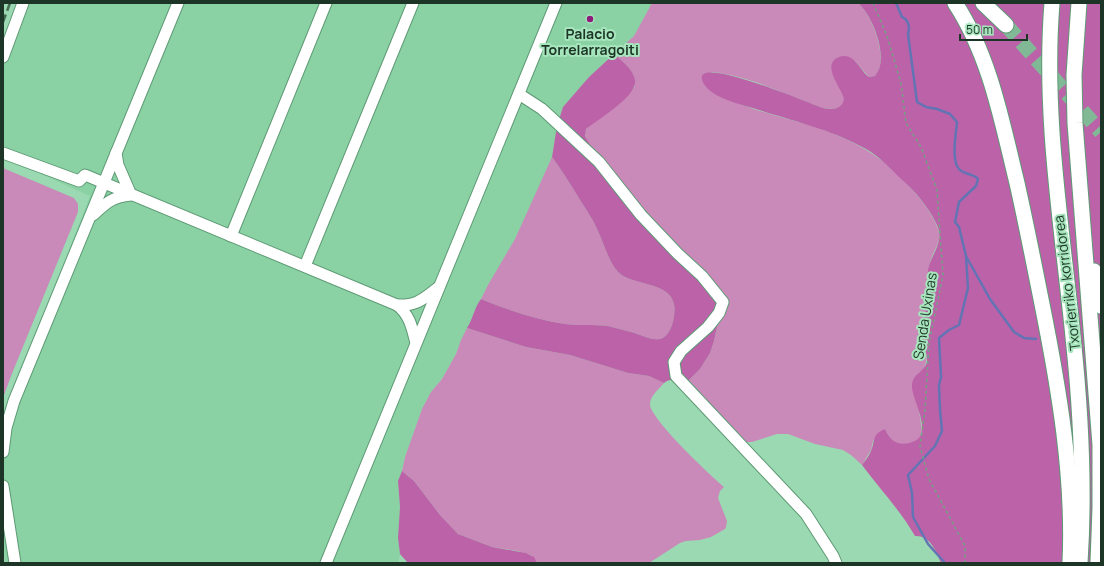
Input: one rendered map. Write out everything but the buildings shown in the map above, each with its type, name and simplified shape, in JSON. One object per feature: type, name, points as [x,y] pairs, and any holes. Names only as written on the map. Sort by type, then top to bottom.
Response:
[{"type":"highway","points":[[955,3],[967,24],[986,68],[1004,127],[1031,248],[1060,401],[1069,496],[1071,543],[1070,563]]},
{"type":"highway","points":[[983,3],[1006,25]]},
{"type":"highway","name":"Txorierriko korridorea","points":[[1052,3],[1049,52],[1051,136],[1081,421],[1083,486],[1080,563]]},
{"type":"highway","name":"Txorierriko korridorea","points":[[1079,3],[1074,74],[1075,130],[1100,445],[1098,563]]},
{"type":"highway","points":[[1080,196],[1101,306]]},
{"type":"street","points":[[3,57],[23,3]]},
{"type":"street","points":[[3,452],[6,428],[14,401],[178,3]]},
{"type":"street","points":[[231,236],[326,3]]},
{"type":"street","points":[[305,266],[412,3]]},
{"type":"street","points":[[326,563],[556,3]]},
{"type":"street","points":[[519,94],[542,109],[599,162],[641,215],[678,254],[702,276],[723,302],[719,313],[708,327],[681,351],[674,362],[676,376],[806,514],[836,563]]},
{"type":"street","points":[[3,153],[79,181],[85,175],[404,308],[420,318],[427,317]]},
{"type":"street","points":[[116,153],[118,166],[132,195]]},
{"type":"street","points":[[91,216],[110,200],[119,196],[132,195]]},
{"type":"street","points":[[404,308],[419,302],[439,287]]},
{"type":"street","points":[[404,308],[411,322],[416,343]]},
{"type":"street","points":[[3,486],[15,563]]},
{"type":"path","name":"Senda Uxinas","points":[[873,3],[887,36],[901,82],[906,123],[922,147],[937,190],[943,275],[929,343],[926,410],[920,447],[930,480],[965,546],[965,563]]},
{"type":"shaded area","points":[[26,3],[652,3],[634,36],[589,77],[563,107],[552,157],[515,239],[474,311],[471,322],[461,340],[456,354],[442,379],[431,392],[422,409],[398,481],[400,507],[398,538],[400,554],[398,563],[5,563],[3,533],[3,427],[20,376],[90,196],[3,157],[3,68]]},
{"type":"shaded area","points":[[652,3],[858,3],[869,17],[880,49],[881,60],[879,69],[875,76],[869,77],[855,61],[835,80],[842,90],[844,97],[843,105],[840,107],[832,109],[823,108],[753,81],[726,74],[712,72],[702,78],[707,86],[734,102],[816,127],[844,138],[865,149],[890,167],[910,187],[934,219],[938,229],[939,238],[930,263],[929,297],[923,328],[922,339],[926,359],[924,367],[914,379],[922,430],[920,438],[917,441],[907,444],[894,442],[885,429],[873,441],[871,450],[862,465],[843,450],[815,444],[788,434],[777,434],[752,442],[743,442],[684,385],[700,369],[710,353],[718,322],[705,284],[591,147],[585,133],[586,129],[634,88],[635,83],[632,73],[614,54],[634,36]]},
{"type":"shaded area","points":[[858,3],[1101,3],[1101,563],[941,563],[932,545],[925,538],[915,536],[896,508],[862,465],[870,453],[876,436],[881,431],[885,429],[893,441],[904,444],[910,443],[919,438],[922,432],[922,424],[912,390],[912,384],[914,378],[924,368],[927,362],[922,333],[928,298],[928,270],[937,248],[939,237],[937,225],[930,211],[916,193],[871,152],[831,133],[721,98],[714,94],[704,84],[703,75],[712,73],[730,75],[820,107],[827,109],[838,108],[843,103],[844,99],[832,71],[831,65],[834,61],[841,56],[850,57],[869,77],[875,76],[879,69],[881,59],[878,38],[874,27],[864,9]]},
{"type":"shaded area","points":[[614,54],[632,72],[635,80],[634,86],[624,100],[586,129],[585,136],[590,145],[643,210],[726,299],[710,353],[700,369],[684,385],[671,380],[664,383],[649,376],[628,373],[570,355],[526,347],[467,328],[481,299],[512,311],[543,320],[570,325],[608,326],[653,339],[660,339],[668,334],[674,319],[674,304],[671,297],[658,287],[632,280],[618,272],[609,257],[593,220],[552,157],[557,126],[563,107],[589,77]]},
{"type":"shaded area","points":[[552,157],[593,220],[609,257],[618,272],[632,280],[658,287],[671,297],[674,304],[674,319],[668,334],[664,337],[660,339],[653,339],[608,326],[570,325],[543,320],[481,299],[515,239]]},
{"type":"shaded area","points":[[3,168],[74,198],[78,204],[78,212],[3,398]]},
{"type":"shaded area","points":[[467,328],[526,347],[570,355],[628,373],[649,376],[664,383],[651,398],[650,404],[652,411],[682,447],[724,487],[720,491],[718,498],[727,521],[725,529],[711,537],[680,543],[649,563],[537,563],[531,555],[518,551],[492,547],[458,534],[440,515],[414,481],[402,471],[405,457],[422,409],[431,392],[442,379],[456,354]]},
{"type":"shaded area","points":[[402,471],[414,481],[440,515],[458,534],[492,547],[526,553],[534,557],[537,563],[408,563],[400,554],[398,538],[400,507],[398,481]]},
{"type":"waterway","points":[[896,3],[902,17],[908,24],[917,102],[926,107],[950,114],[957,122],[955,160],[961,171],[978,179],[976,186],[959,202],[955,222],[959,227],[966,256],[968,288],[959,325],[949,330],[939,338],[941,377],[939,385],[942,431],[935,446],[908,475],[912,493],[913,517],[928,544],[945,563]]},
{"type":"waterway","points":[[967,258],[990,299],[1014,332],[1024,338],[1036,339]]},
{"type":"tunnel","points":[[1006,25],[1101,132]]},
{"type":"railway","points":[[3,22],[10,3]]},
{"type":"place","name":"Palacio Torrelarragoiti","points":[[590,19]]}]
